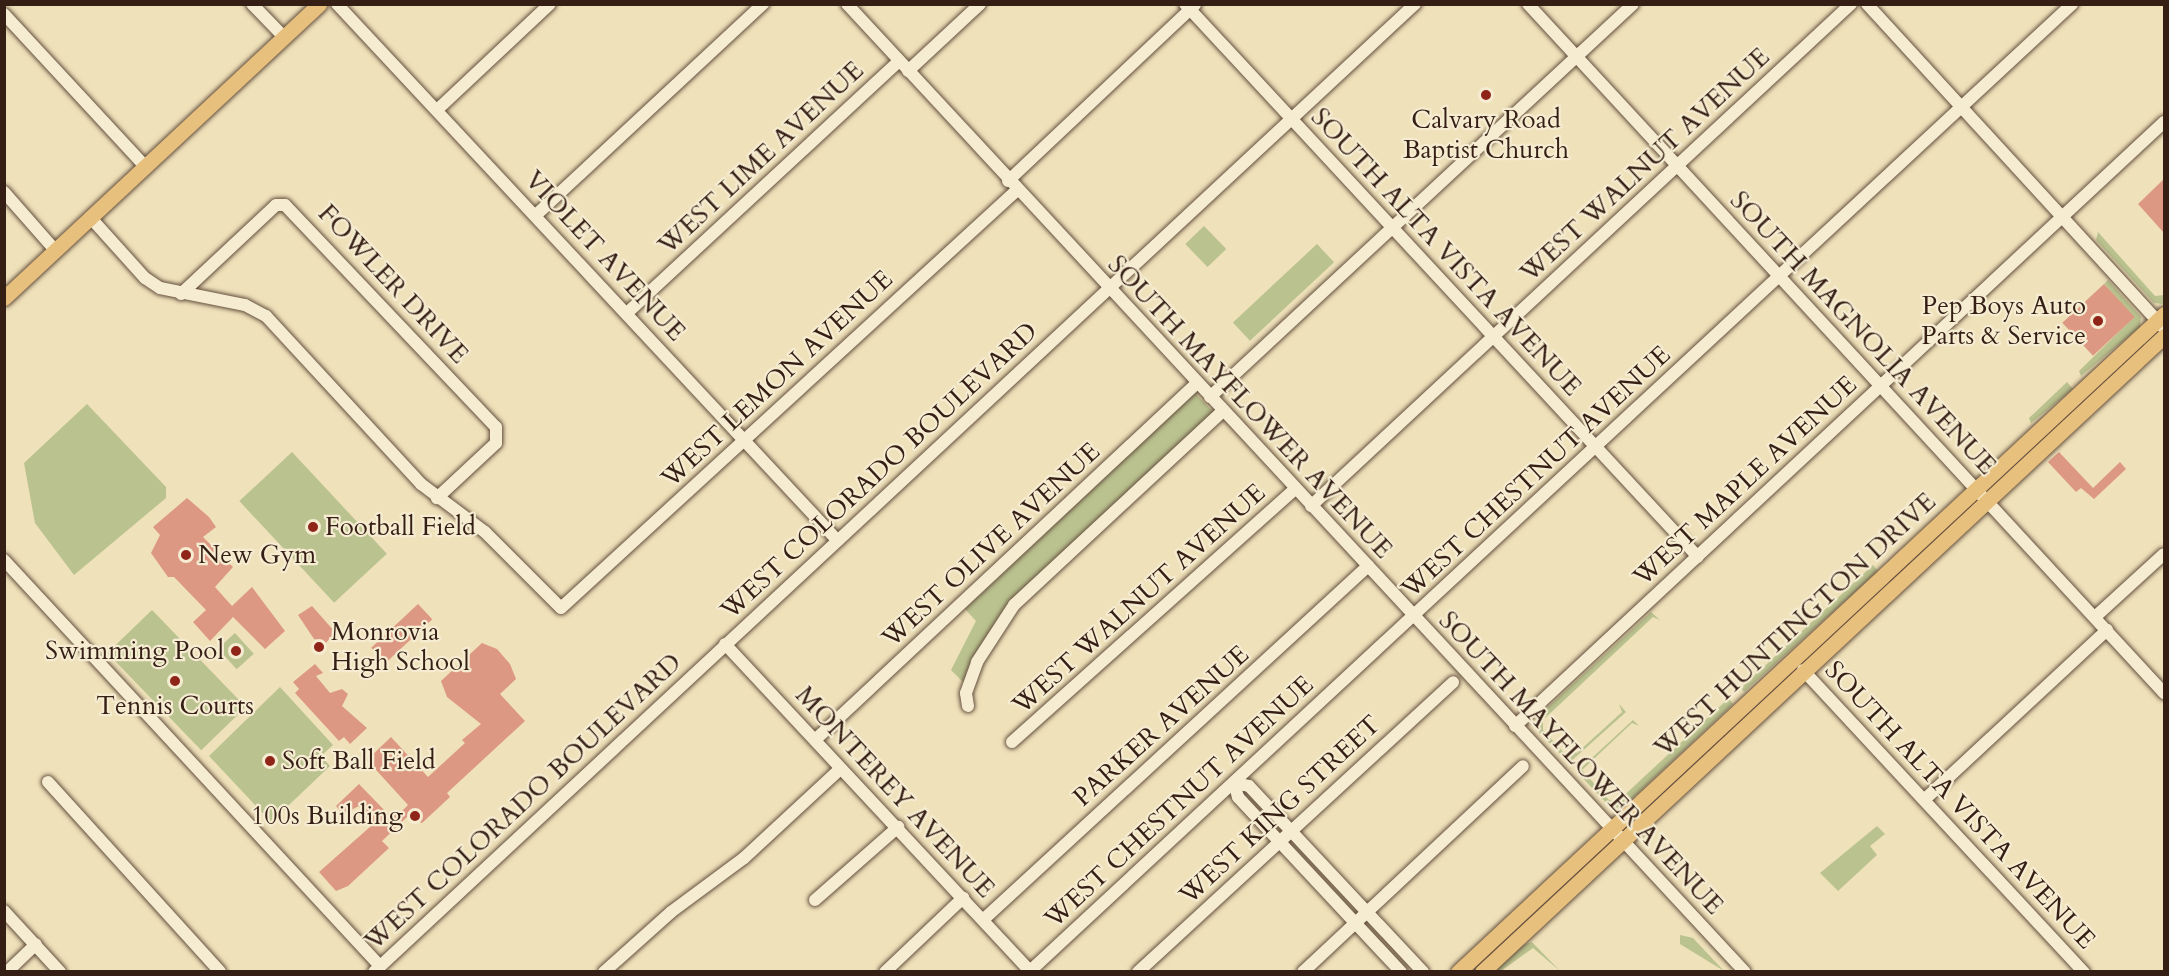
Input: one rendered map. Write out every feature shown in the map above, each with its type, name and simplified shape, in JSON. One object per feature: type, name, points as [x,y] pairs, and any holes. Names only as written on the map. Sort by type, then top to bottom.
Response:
[{"type":"main road","points":[[4,298],[319,4]]},
{"type":"main road","name":"WEST HUNTINGTON DRIVE","points":[[1482,972],[1803,670],[2162,320]]},
{"type":"main road","name":"WEST HUNTINGTON DRIVE","points":[[1458,972],[1611,827],[1832,624],[2164,336]]},
{"type":"main road","points":[[1803,670],[1804,657],[1826,637],[1832,624]]},
{"type":"main road","points":[[1734,734],[1733,725],[1756,703],[1764,687]]},
{"type":"street","points":[[252,4],[284,37]]},
{"type":"street","name":"VIOLET AVENUE","points":[[337,4],[838,541]]},
{"type":"street","points":[[437,110],[550,4]]},
{"type":"street","points":[[536,216],[764,4]]},
{"type":"street","name":"SOUTH MAYFLOWER AVENUE","points":[[847,4],[1745,972]]},
{"type":"street","points":[[908,71],[980,4]]},
{"type":"street","name":"WEST COLORADO BOULEVARD","points":[[377,969],[1415,4]]},
{"type":"street","name":"SOUTH MAGNOLIA AVENUE","points":[[1527,4],[2164,693]]},
{"type":"street","points":[[1210,397],[1633,4]]},
{"type":"street","name":"WEST WALNUT AVENUE","points":[[1311,506],[1851,4]]},
{"type":"street","points":[[1867,4],[1960,108],[2162,320]]},
{"type":"street","name":"WEST CHESTNUT AVENUE","points":[[1030,971],[2072,4]]},
{"type":"street","name":"SOUTH ALTA VISTA AVENUE","points":[[1190,6],[1291,119],[1698,557]]},
{"type":"street","name":"WEST LEMON AVENUE","points":[[437,498],[485,532],[556,605],[569,603],[745,440],[1013,185],[1190,6]]},
{"type":"street","points":[[4,14],[145,166]]},
{"type":"street","name":"WEST LIME AVENUE","points":[[627,313],[899,61]]},
{"type":"street","name":"WEST MAPLE AVENUE","points":[[1515,726],[2164,122]]},
{"type":"street","points":[[4,192],[55,250]]},
{"type":"street","name":"FOWLER DRIVE","points":[[181,294],[276,205],[285,205],[496,427],[496,443],[437,498]]},
{"type":"street","points":[[90,217],[145,278],[181,294],[245,305],[266,316],[437,498]]},
{"type":"street","name":"WEST OLIVE AVENUE","points":[[815,740],[1197,383]]},
{"type":"street","points":[[968,706],[966,693],[978,662],[1014,605],[1223,411]]},
{"type":"street","name":"WEST WALNUT AVENUE","points":[[1012,742],[1295,489]]},
{"type":"street","points":[[2095,617],[2164,554]]},
{"type":"street","points":[[4,560],[377,969]]},
{"type":"street","name":"PARKER AVENUE","points":[[984,919],[1368,566]]},
{"type":"street","points":[[1924,800],[2107,630]]},
{"type":"street","name":"MONTEREY AVENUE","points":[[726,644],[1030,971]]},
{"type":"street","name":"SOUTH ALTA VISTA AVENUE","points":[[1803,670],[2084,972]]},
{"type":"street","name":"WEST KING STREET","points":[[1138,972],[1278,840],[1453,682]]},
{"type":"street","points":[[1303,972],[1523,766]]},
{"type":"street","points":[[604,972],[671,912],[744,858],[840,769]]},
{"type":"street","points":[[48,782],[220,972]]},
{"type":"street","points":[[1401,972],[1238,797],[1234,783],[1249,786],[1423,972]]},
{"type":"street","points":[[815,900],[898,827]]},
{"type":"street","points":[[885,972],[963,898]]},
{"type":"street","points":[[4,911],[60,972]]},
{"type":"street","points":[[7,972],[36,944]]},
{"type":"green space","points":[[1204,226],[1226,249],[1208,267],[1185,244]]},
{"type":"green space","points":[[2098,232],[2155,296],[2164,295],[2164,304],[2154,303],[2096,240]]},
{"type":"green space","points":[[1317,244],[1334,262],[1250,341],[1233,322]]},
{"type":"green space","points":[[2108,280],[2141,317],[2140,327],[2081,376],[2079,371],[2134,317],[2104,284]]},
{"type":"green space","points":[[2067,382],[2073,389],[2031,423],[2029,418]]},
{"type":"green space","points":[[1195,393],[1214,413],[1030,586],[966,685],[951,670],[976,621],[965,609]]},
{"type":"green space","points":[[87,404],[166,487],[166,498],[74,575],[35,523],[24,463]]},
{"type":"green space","name":"Football Field","points":[[292,452],[387,554],[334,603],[239,501]]},
{"type":"green space","points":[[1873,565],[1878,571],[1744,692],[1741,688]]},
{"type":"green space","name":"Tennis Courts","points":[[152,610],[246,707],[201,750],[107,653]]},
{"type":"green space","points":[[1651,612],[1660,620],[1653,617],[1543,720],[1543,730],[1566,755],[1573,750],[1577,753],[1622,712],[1619,704],[1626,712],[1569,763],[1536,729],[1536,718]]},
{"type":"green space","name":"Swimming Pool","points":[[235,633],[254,654],[237,669],[218,648]]},
{"type":"green space","name":"Soft Ball Field","points":[[280,687],[333,745],[321,756],[330,766],[271,822],[209,756]]},
{"type":"green space","points":[[1729,698],[1733,704],[1622,808],[1610,807],[1579,774],[1580,769],[1633,720],[1639,726],[1632,723],[1582,770],[1609,800],[1617,802]]},
{"type":"green space","points":[[1877,826],[1885,834],[1870,846],[1877,855],[1838,891],[1820,873]]},
{"type":"green space","points":[[1680,935],[1693,938],[1724,971],[1680,944]]},
{"type":"green space","points":[[1532,942],[1560,971],[1533,948],[1501,971],[1493,972],[1522,945]]},
{"type":"building","points":[[2164,179],[2164,233],[2138,204]]},
{"type":"building","name":"Pep Boys Auto Parts & Service","points":[[2104,284],[2135,317],[2093,356],[2062,323]]},
{"type":"building","points":[[2059,452],[2093,488],[2120,462],[2126,469],[2094,499],[2081,488],[2076,492],[2048,462]]},
{"type":"building","name":"New Gym","points":[[187,498],[209,517],[216,527],[203,537],[233,567],[215,587],[232,606],[252,587],[285,631],[265,649],[233,617],[210,641],[193,622],[206,610],[174,577],[168,577],[151,553],[160,535],[153,527]]},
{"type":"building","points":[[418,604],[432,619],[386,663],[371,648]]},
{"type":"building","points":[[312,606],[335,632],[326,643],[314,639],[298,615]]},
{"type":"building","points":[[482,643],[497,649],[510,664],[516,679],[500,694],[525,721],[447,793],[450,797],[422,823],[407,817],[382,841],[389,848],[348,886],[336,891],[319,872],[371,826],[359,806],[343,814],[336,806],[359,784],[388,814],[392,811],[397,816],[408,805],[367,760],[391,737],[428,777],[465,743],[462,740],[481,724],[447,697],[441,681]]},
{"type":"building","points":[[315,664],[323,673],[316,676],[330,693],[342,689],[348,694],[342,706],[367,728],[350,744],[344,737],[339,741],[295,693],[299,689],[293,682]]},
{"type":"place","name":"Calvary Road Baptist Church","points":[[1486,95]]},
{"type":"place","name":"Pep Boys Auto Parts & Service","points":[[2098,321]]},
{"type":"place","name":"Football Field","points":[[313,527]]},
{"type":"place","name":"New Gym","points":[[186,555]]},
{"type":"place","name":"Monrovia High School","points":[[319,647]]},
{"type":"place","name":"Swimming Pool","points":[[236,651]]},
{"type":"place","name":"Tennis Courts","points":[[175,681]]},
{"type":"place","name":"Soft Ball Field","points":[[270,761]]},
{"type":"place","name":"100s Building","points":[[415,816]]}]
